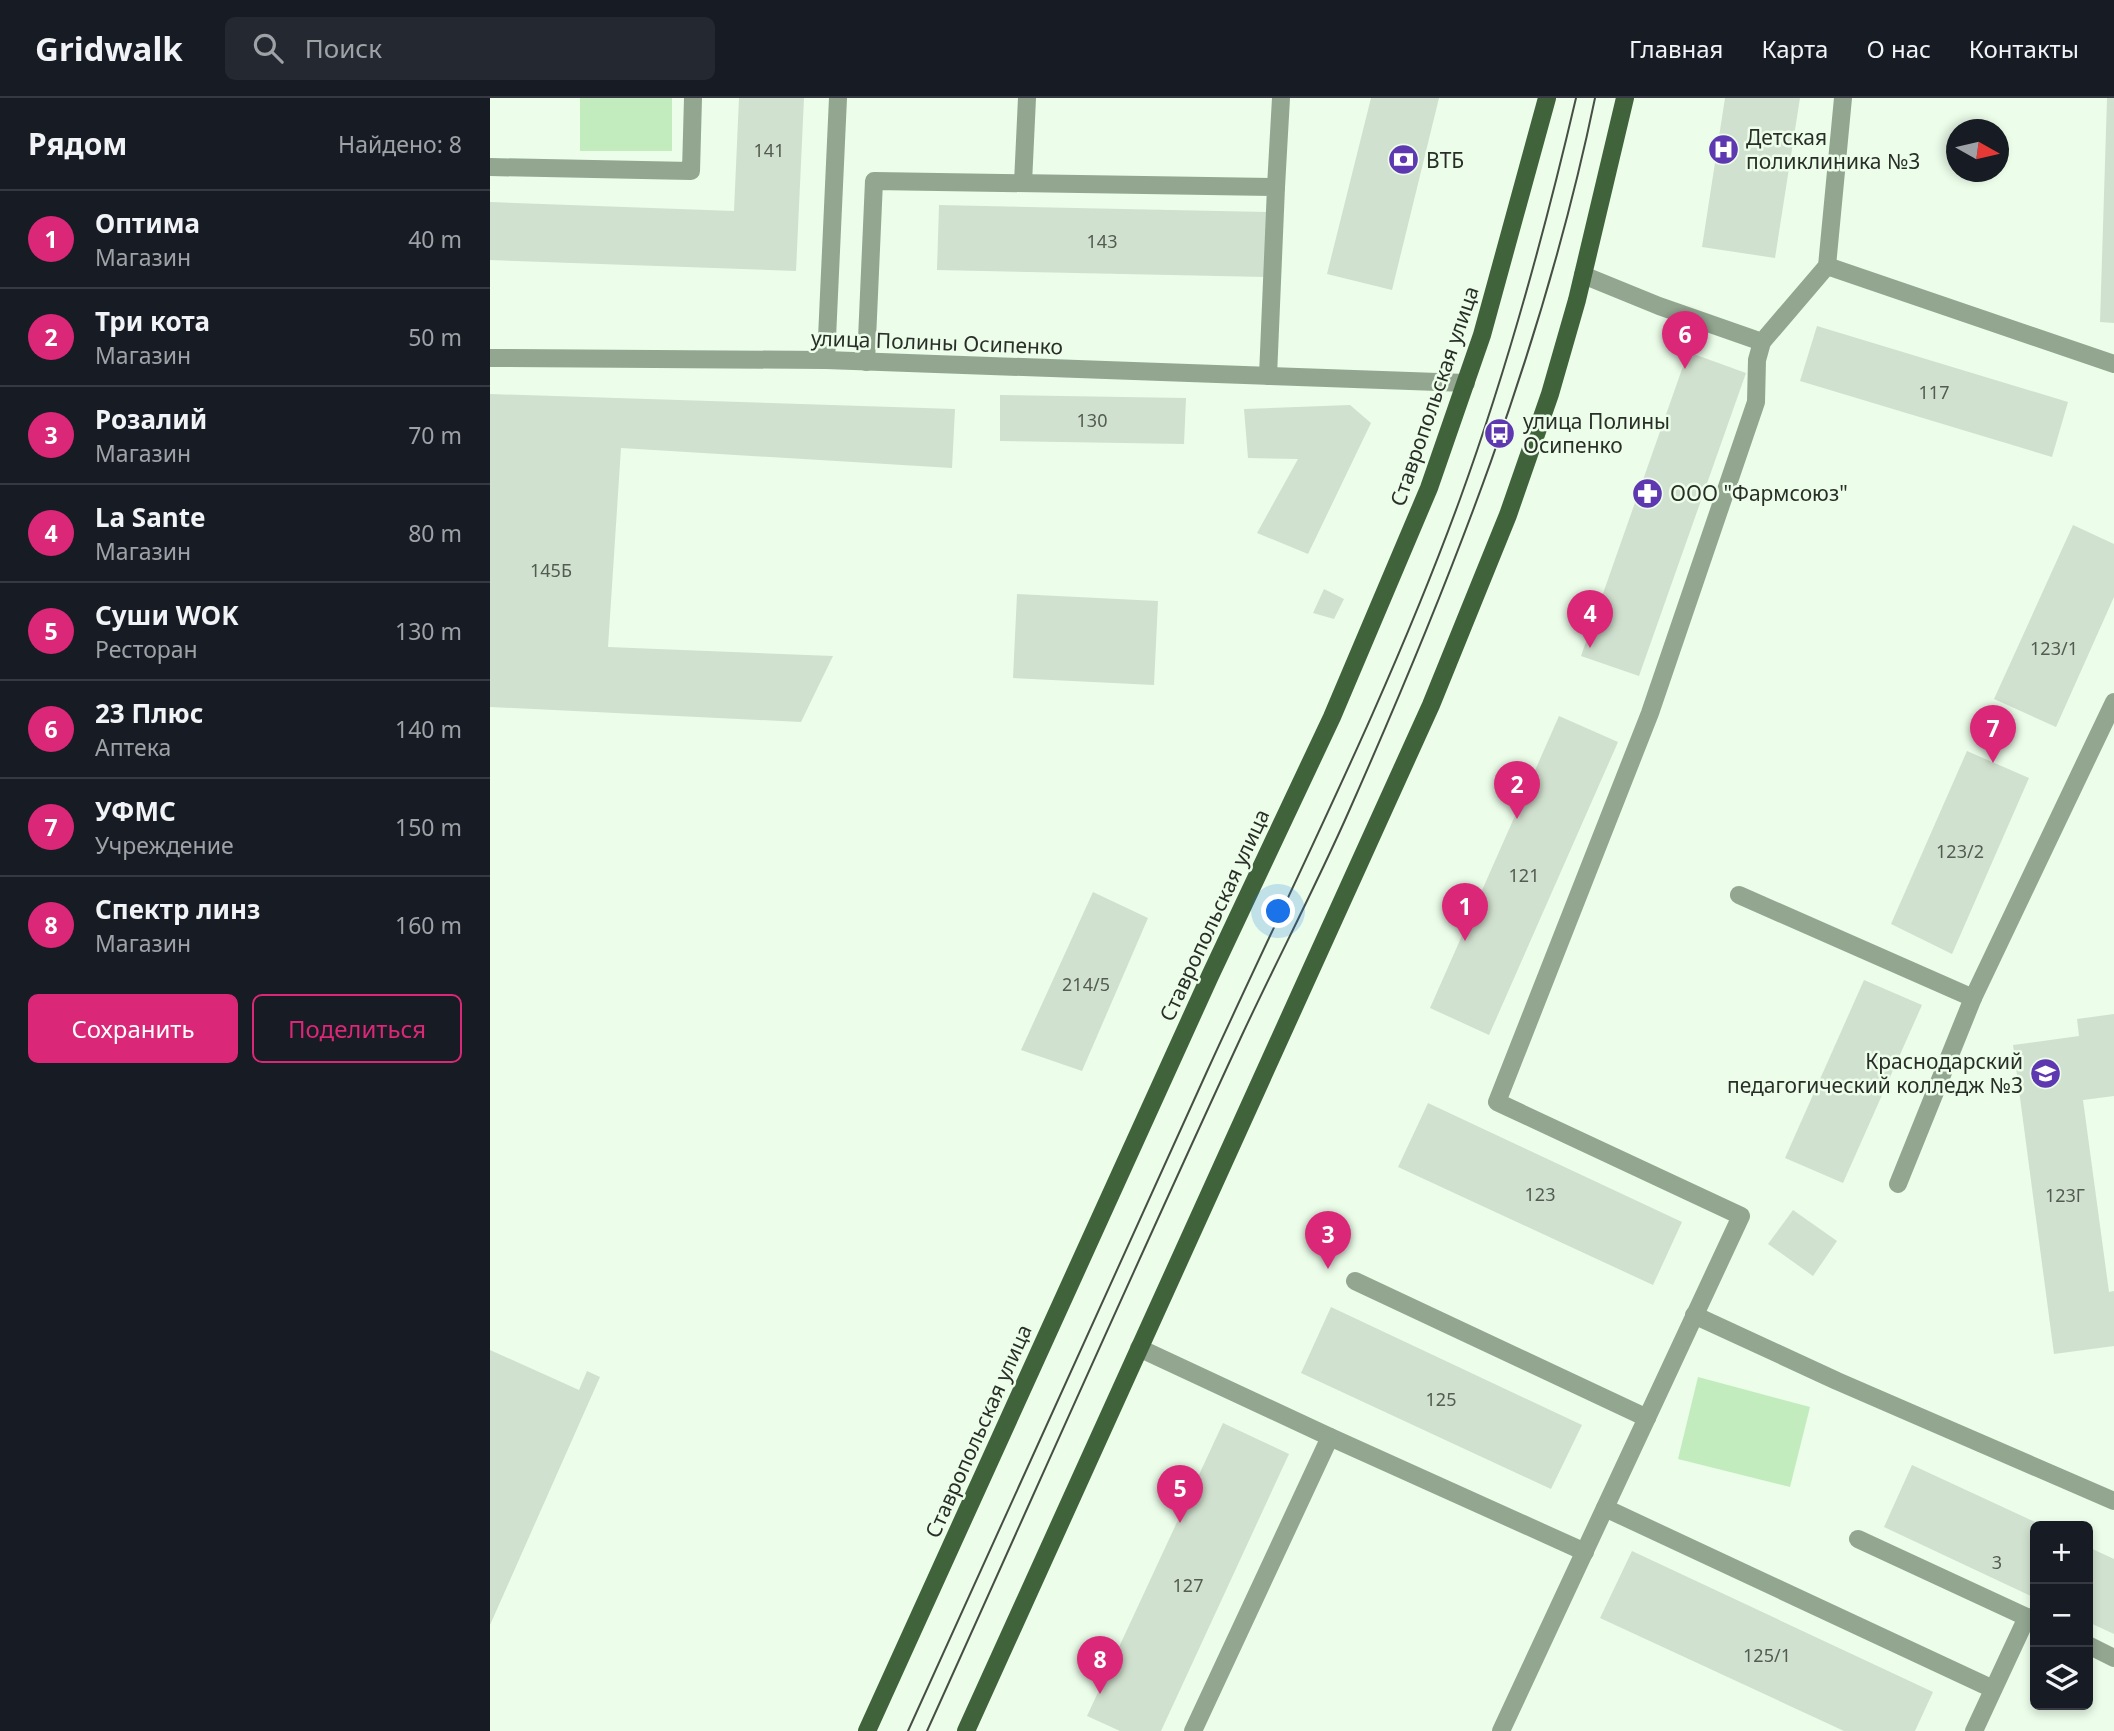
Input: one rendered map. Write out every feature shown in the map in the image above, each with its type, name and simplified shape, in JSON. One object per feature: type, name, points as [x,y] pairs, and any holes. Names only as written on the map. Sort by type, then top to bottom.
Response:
[{"type":"main road","name":"Ставропольская улица","points":[[867,1731],[1199,1001],[1332,717],[1429,488],[1499,279],[1547,98]]},
{"type":"main road","points":[[966,1731],[1436,692],[1508,515],[1550,394],[1583,275],[1625,98]]},
{"type":"street","points":[[490,167],[691,171],[693,98]]},
{"type":"street","points":[[826,360],[838,98]]},
{"type":"street","points":[[1023,183],[1027,98]]},
{"type":"street","points":[[1268,376],[1281,98]]},
{"type":"street","points":[[1501,1731],[1741,1216],[1497,1102],[1650,713],[1756,402],[1757,360],[1762,342],[1826,266],[1843,98]]},
{"type":"street","points":[[866,362],[874,181],[1276,187]]},
{"type":"street","points":[[1826,266],[2114,364]]},
{"type":"street","points":[[1583,275],[1659,306],[1762,342]]},
{"type":"street","name":"улица Полины Осипенко","points":[[490,358],[826,360],[1466,383]]},
{"type":"street","points":[[1898,1184],[1973,998],[2114,702]]},
{"type":"street","points":[[1739,895],[1973,998]]},
{"type":"street","points":[[1355,1281],[1647,1418]]},
{"type":"street","points":[[1695,1315],[2114,1501]]},
{"type":"street","points":[[1139,1348],[1585,1552]]},
{"type":"street","points":[[1193,1731],[1330,1437]]},
{"type":"street","points":[[1605,1508],[1993,1689]]},
{"type":"street","points":[[1858,1539],[2030,1619]]},
{"type":"street","points":[[1974,1731],[2030,1621]]},
{"type":"street","points":[[2092,1647],[2114,1658]]},
{"type":"green space","points":[[580,98],[672,98],[672,151],[580,151]]},
{"type":"green space","points":[[1698,1377],[1810,1407],[1790,1487],[1678,1459]]},
{"type":"building","points":[[739,98],[804,98],[796,271],[490,260],[490,202],[734,211]]},
{"type":"building","points":[[1371,98],[1439,98],[1392,290],[1327,274]]},
{"type":"building","points":[[1725,98],[1800,98],[1775,258],[1702,247]]},
{"type":"building","points":[[2107,98],[2114,98],[2114,323],[2100,322]]},
{"type":"building","points":[[939,205],[1267,212],[1266,277],[937,270]]},
{"type":"building","points":[[1817,326],[2068,402],[2052,457],[1800,381]]},
{"type":"building","points":[[1688,352],[1746,373],[1639,676],[1581,656]]},
{"type":"building","points":[[490,394],[955,409],[952,468],[621,448],[608,647],[833,656],[801,722],[490,707]]},
{"type":"building","points":[[1000,395],[1186,398],[1184,444],[1000,441]]},
{"type":"building","points":[[1350,405],[1371,423],[1308,554],[1257,533],[1298,459],[1248,458],[1244,409]]},
{"type":"building","points":[[2073,525],[2114,544],[2114,597],[2056,727],[1994,699]]},
{"type":"building","points":[[1324,589],[1344,599],[1334,619],[1313,613]]},
{"type":"building","points":[[1017,594],[1158,601],[1154,685],[1013,678]]},
{"type":"building","points":[[1559,716],[1618,742],[1489,1035],[1430,1008]]},
{"type":"building","points":[[1967,751],[2029,778],[1952,954],[1891,924]]},
{"type":"building","points":[[1093,892],[1148,918],[1082,1071],[1021,1050]]},
{"type":"building","points":[[1864,980],[1922,1005],[1843,1183],[1785,1158]]},
{"type":"building","points":[[2114,1014],[2114,1096],[2083,1100],[2109,1292],[2114,1291],[2114,1346],[2054,1354],[2013,1045],[2079,1036],[2077,1019]]},
{"type":"building","points":[[1428,1103],[1682,1222],[1653,1285],[1398,1167]]},
{"type":"building","points":[[1793,1210],[1837,1241],[1813,1276],[1768,1244]]},
{"type":"building","points":[[1331,1307],[1582,1425],[1551,1489],[1301,1373]]},
{"type":"building","points":[[490,1350],[579,1390],[587,1371],[600,1377],[490,1625]]},
{"type":"building","points":[[1223,1423],[1289,1454],[1161,1731],[1120,1731],[1087,1716]]},
{"type":"building","points":[[1912,1465],[2033,1521],[2030,1521],[2030,1596],[1884,1527]]},
{"type":"building","points":[[2093,1549],[2114,1559],[2114,1634],[2093,1624]]},
{"type":"building","points":[[1632,1551],[1933,1692],[1915,1731],[1844,1731],[1600,1618]]},
{"type":"tram line","points":[[908,1731],[1403,644],[1460,499],[1509,350],[1538,250],[1576,98]]},
{"type":"tram line","points":[[927,1731],[1202,1122],[1336,839],[1423,637],[1491,461],[1522,371],[1574,190],[1595,98]]},
{"type":"place","name":"Детская поликлиника №3","points":[[1723,149]]},
{"type":"place","name":"ВТБ","points":[[1403,160]]},
{"type":"place","name":"23 Плюс","points":[[1685,369]]},
{"type":"place","name":"улица Полины Осипенко","points":[[1500,433]]},
{"type":"place","name":"ООО \"Фармсоюз\"","points":[[1647,493]]},
{"type":"place","name":"La Sante","points":[[1590,648]]},
{"type":"place","name":"УФМС","points":[[1993,763]]},
{"type":"place","name":"Три кота","points":[[1517,819]]},
{"type":"place","name":"Оптима","points":[[1465,941]]},
{"type":"place","name":"Краснодарский педагогический колледж №3","points":[[2046,1073]]},
{"type":"place","name":"Розалий","points":[[1328,1269]]},
{"type":"place","name":"Суши WOK","points":[[1180,1523]]},
{"type":"place","name":"Спектр линз","points":[[1100,1694]]}]
